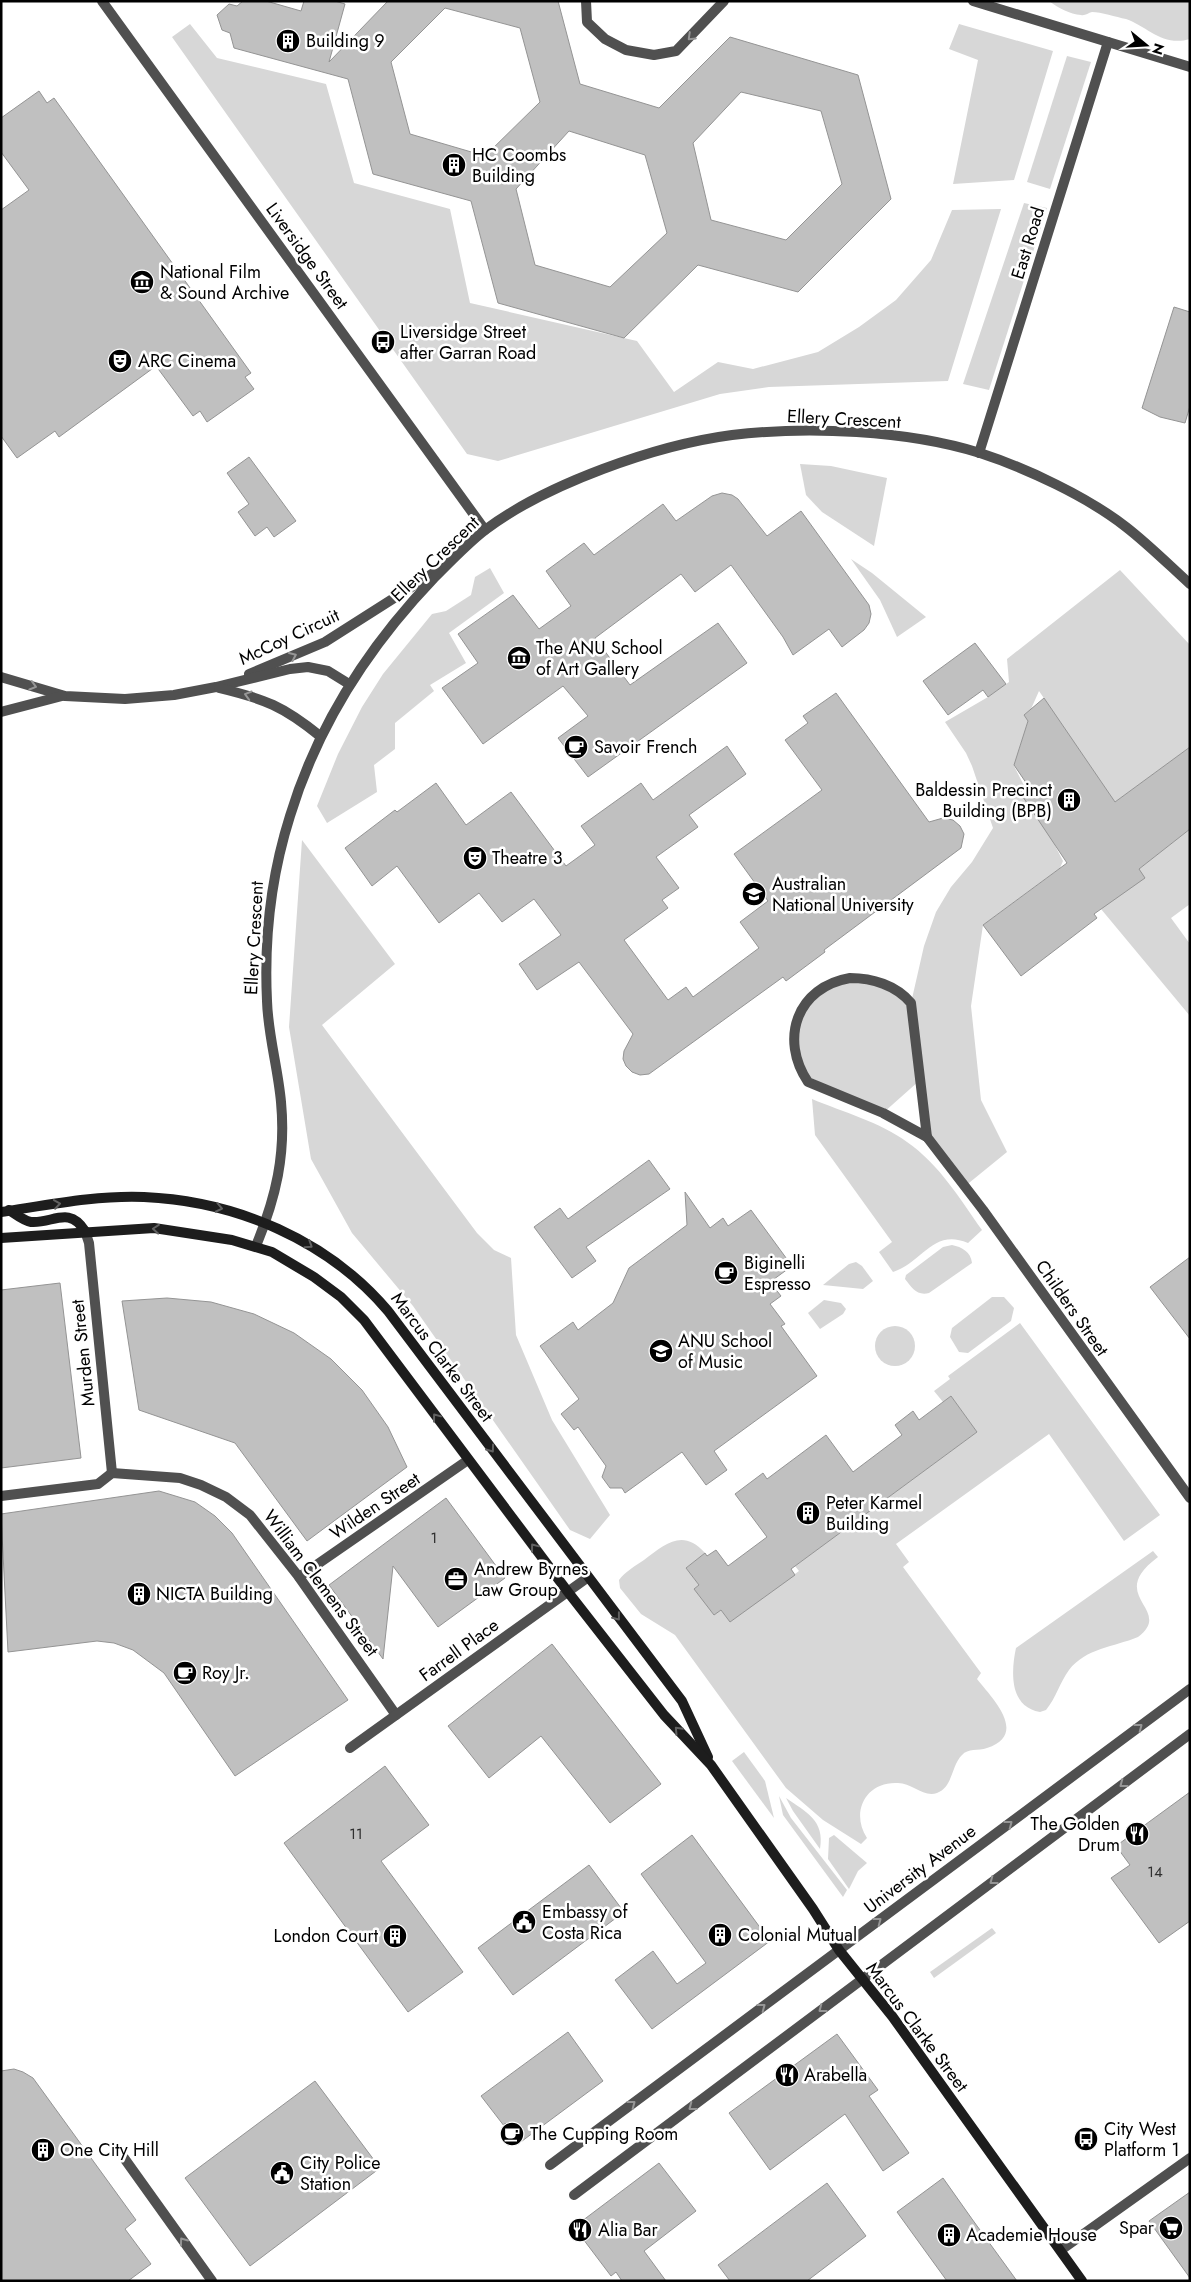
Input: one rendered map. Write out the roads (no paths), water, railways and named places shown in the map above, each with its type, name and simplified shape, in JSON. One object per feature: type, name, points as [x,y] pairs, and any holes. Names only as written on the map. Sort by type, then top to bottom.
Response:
[{"type":"street","name":"Liversidge Street","points":[[102,1],[485,530]]},
{"type":"street","points":[[586,1],[588,22],[605,39],[626,50],[654,56],[676,51],[724,1]]},
{"type":"street","points":[[973,1],[1190,67]]},
{"type":"street","name":"East Road","points":[[979,453],[1108,42]]},
{"type":"street","name":"Ellery Crescent","points":[[256,1246],[265,1224],[282,1163],[283,1129],[281,1098],[267,1004],[269,923],[274,871],[301,783],[320,736],[349,684],[406,607],[450,562],[485,530],[537,498],[593,473],[671,449],[731,435],[814,430],[882,435],[979,453],[1077,496],[1117,521],[1190,584]]},
{"type":"street","name":"McCoy Circuit","points":[[216,688],[325,642],[450,562]]},
{"type":"street","name":"McCoy Circuit","points":[[1,676],[65,696],[125,699],[174,695],[216,688],[290,669],[308,667],[328,670],[349,684]]},
{"type":"street","name":"McCoy Circuit","points":[[216,688],[246,694],[278,706],[320,736]]},
{"type":"street","name":"McCoy Circuit","points":[[1,712],[65,696]]},
{"type":"street","points":[[850,978],[869,980],[894,989],[905,996],[910,1003],[928,1137],[883,1113],[808,1082],[802,1074],[794,1044],[795,1028],[807,1001],[822,987],[850,978]]},
{"type":"street","name":"Childers Street","points":[[928,1137],[984,1210],[1190,1498]]},
{"type":"street","name":"Marcus Clarke Street","points":[[5,1211],[95,1198],[144,1197],[189,1202],[232,1211],[303,1240],[350,1272],[370,1290],[431,1368],[682,1701],[711,1765]]},
{"type":"street","points":[[5,1211],[30,1222],[70,1218],[79,1222],[85,1231]]},
{"type":"street","name":"Marcus Clarke Street","points":[[1,1238],[85,1231],[154,1228],[232,1240],[272,1252],[314,1277],[347,1303],[364,1320],[568,1592],[664,1715],[711,1765],[821,1920],[839,1950],[861,1980],[892,2016],[1082,2281]]},
{"type":"street","name":"Murden Street","points":[[85,1231],[89,1243],[112,1473]]},
{"type":"street","name":"Wilden Street","points":[[299,1577],[468,1460]]},
{"type":"street","points":[[1,1496],[98,1484],[112,1473]]},
{"type":"street","name":"William Clemens Street","points":[[112,1473],[180,1478],[201,1485],[226,1497],[250,1515],[299,1577],[396,1714]]},
{"type":"street","name":"Farrell Place","points":[[350,1748],[588,1578]]},
{"type":"street","name":"University Avenue","points":[[550,2165],[1190,1689]]},
{"type":"street","points":[[574,2195],[1190,1734]]},
{"type":"street","points":[[124,2158],[212,2281]]},
{"type":"street","points":[[1061,2250],[1190,2158]]},
{"type":"place","name":"Building 9","points":[[288,41]]},
{"type":"place","name":"HC Coombs Building","points":[[454,165]]},
{"type":"place","name":"National Film & Sound Archive","points":[[142,282]]},
{"type":"place","name":"Liversidge Street after Garran Road","points":[[383,342]]},
{"type":"place","name":"ARC Cinema","points":[[120,361]]},
{"type":"place","name":"The ANU School of Art Gallery","points":[[519,658]]},
{"type":"place","name":"Savoir French","points":[[576,747]]},
{"type":"place","name":"Baldessin Precinct Building (BPB)","points":[[1069,800]]},
{"type":"place","name":"Theatre 3","points":[[475,858]]},
{"type":"place","name":"Australian National University","points":[[754,894]]},
{"type":"place","name":"Biginelli Espresso","points":[[726,1273]]},
{"type":"place","name":"ANU School of Music","points":[[661,1351]]},
{"type":"place","name":"Peter Karmel Building","points":[[808,1513]]},
{"type":"place","name":"Andrew Byrnes Law Group","points":[[456,1579]]},
{"type":"place","name":"NICTA Building","points":[[139,1594]]},
{"type":"place","name":"Roy Jr.","points":[[185,1673]]},
{"type":"place","name":"The Golden Drum","points":[[1137,1834]]},
{"type":"place","name":"Embassy of Costa Rica","points":[[524,1922]]},
{"type":"place","name":"Colonial Mutual","points":[[720,1935]]},
{"type":"place","name":"London Court","points":[[395,1936]]},
{"type":"place","name":"Arabella","points":[[787,2075]]},
{"type":"place","name":"The Cupping Room","points":[[512,2134]]},
{"type":"place","name":"City West Platform 1","points":[[1086,2139]]},
{"type":"place","name":"One City Hill","points":[[43,2150]]},
{"type":"place","name":"City Police Station","points":[[282,2173]]},
{"type":"place","name":"Spar","points":[[1171,2228]]},
{"type":"place","name":"Alia Bar","points":[[580,2230]]},
{"type":"place","name":"Academie House","points":[[949,2235]]}]
